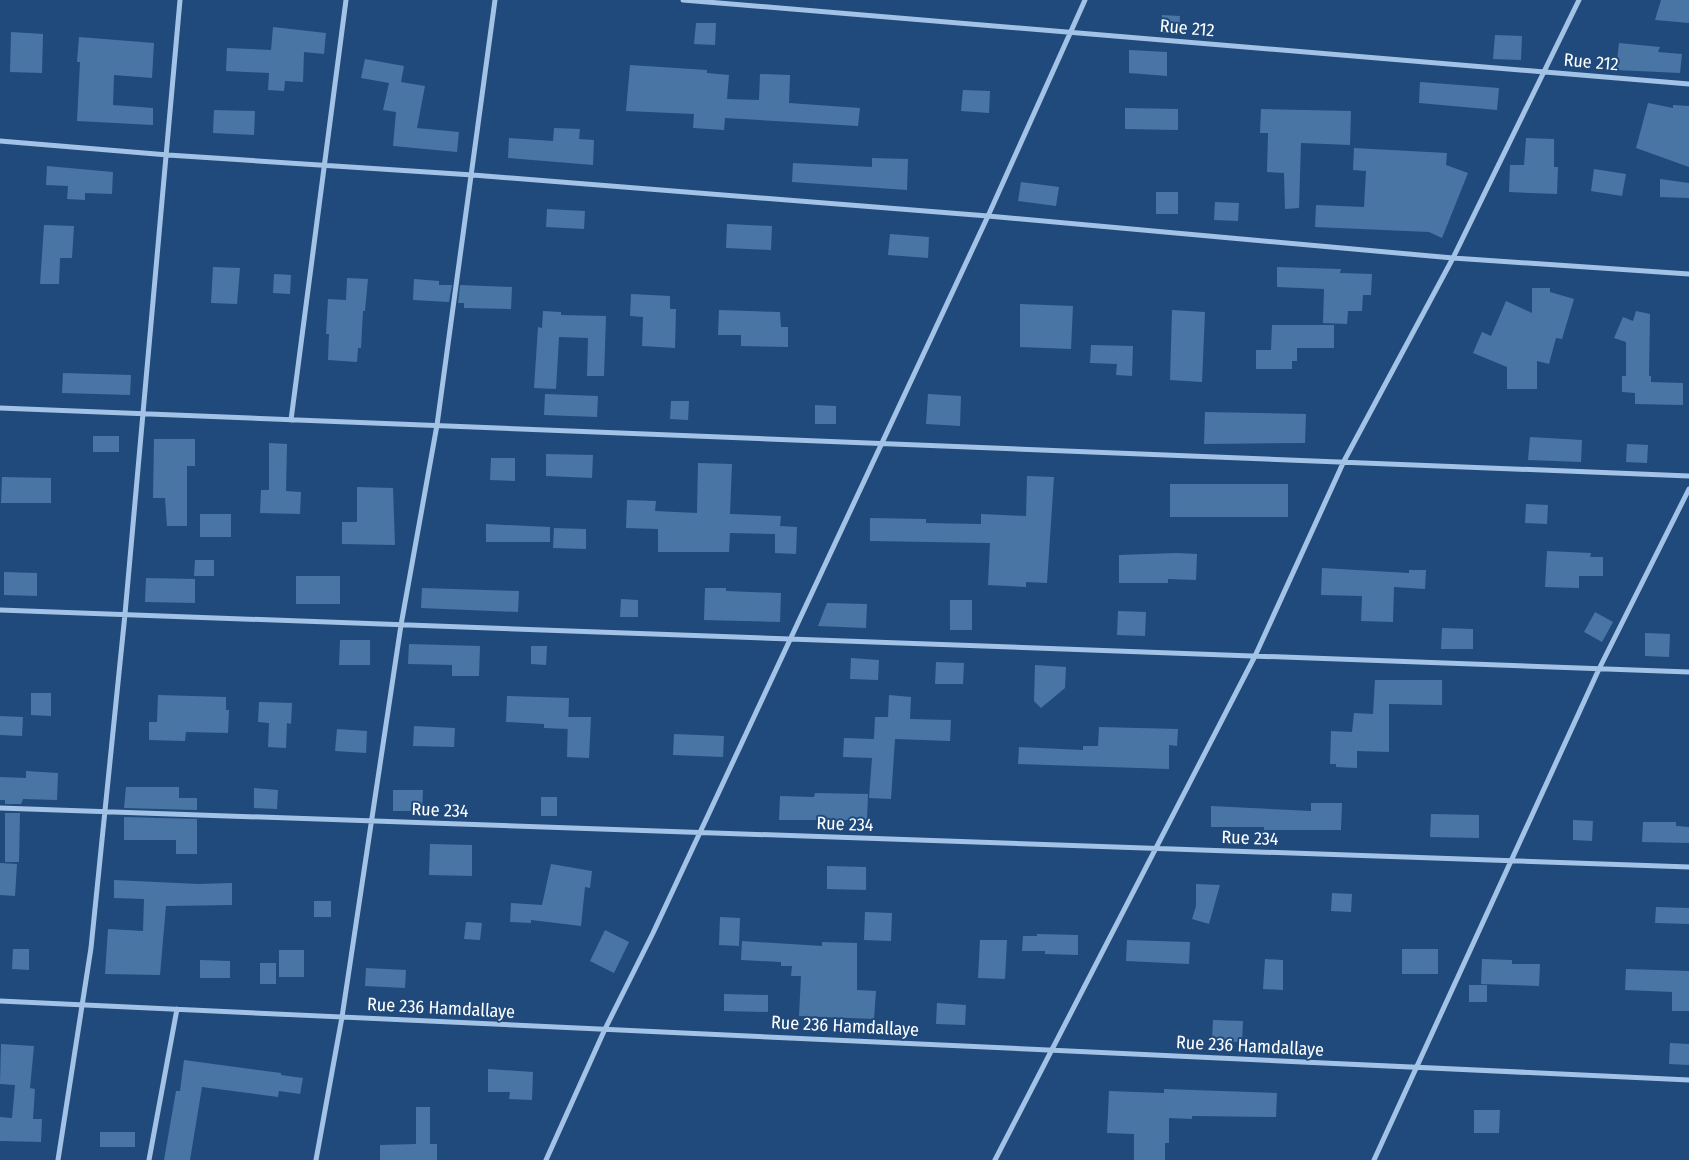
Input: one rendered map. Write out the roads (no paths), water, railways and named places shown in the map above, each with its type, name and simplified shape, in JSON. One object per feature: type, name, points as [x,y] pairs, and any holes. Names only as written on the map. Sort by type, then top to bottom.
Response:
[{"type":"street","points":[[58,1160],[84,1004],[126,614],[168,155],[180,0]]},
{"type":"street","points":[[291,420],[346,0]]},
{"type":"street","points":[[316,1160],[342,1017],[401,625],[437,425],[473,175],[495,0]]},
{"type":"street","name":"Rue 212","points":[[683,0],[1689,84]]},
{"type":"street","points":[[546,1160],[605,1029],[700,832],[988,216],[1085,0]]},
{"type":"street","points":[[995,1160],[1154,848],[1255,656],[1344,461],[1453,258],[1579,0]]},
{"type":"street","points":[[0,141],[168,155],[473,175],[988,216],[1453,258],[1689,274]]},
{"type":"street","points":[[0,408],[1689,476]]},
{"type":"street","points":[[1374,1160],[1599,669],[1689,489]]},
{"type":"street","points":[[0,610],[1689,672]]},
{"type":"street","name":"Rue 234","points":[[0,808],[1689,867]]},
{"type":"street","name":"Rue 236 Hamdallaye","points":[[0,1001],[1689,1080]]},
{"type":"street","points":[[149,1160],[177,1009]]}]
